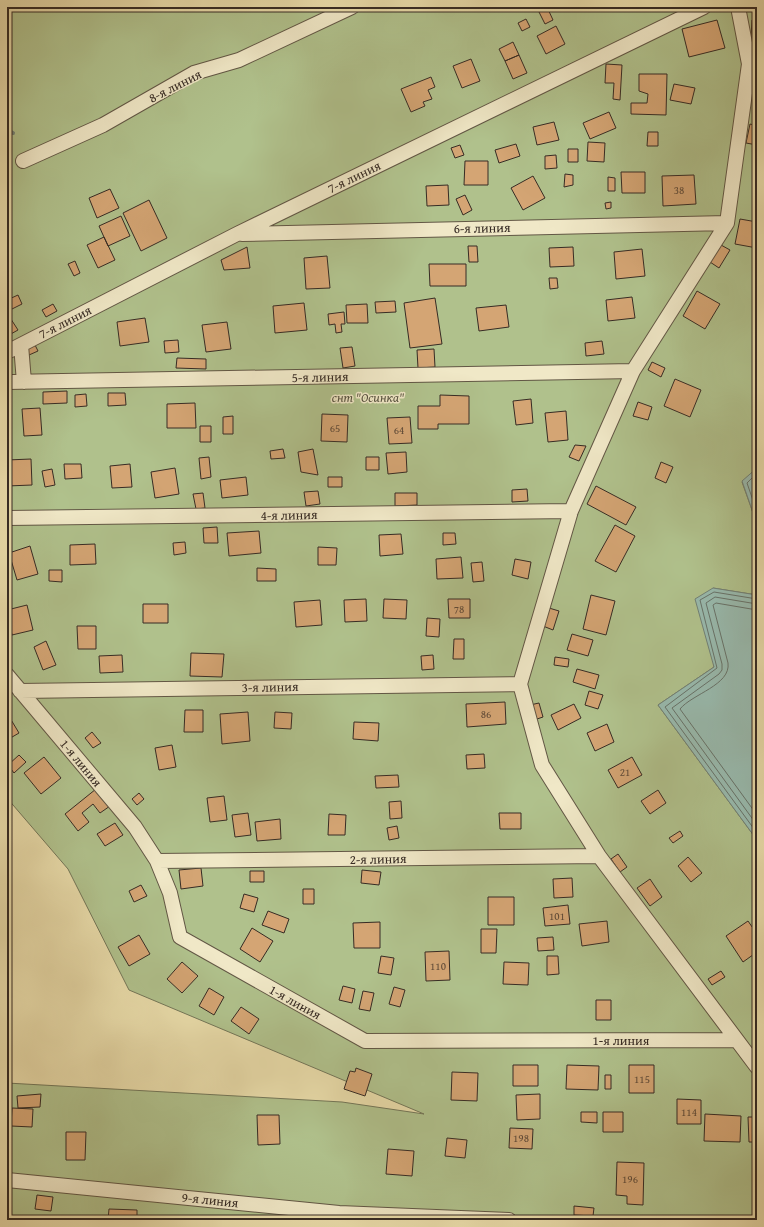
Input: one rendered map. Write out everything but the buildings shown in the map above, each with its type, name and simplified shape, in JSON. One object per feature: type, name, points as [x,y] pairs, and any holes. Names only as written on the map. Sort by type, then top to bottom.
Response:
[{"type":"street","name":"8-я линия","points":[[23,161],[103,125],[194,73],[239,60],[352,7]]},
{"type":"street","name":"7-я линия","points":[[7,352],[237,234],[704,7]]},
{"type":"street","points":[[738,7],[749,64],[727,222],[633,371],[571,511],[550,588],[520,684],[542,766],[600,856],[757,1068]]},
{"type":"street","name":"6-я линия","points":[[237,234],[727,222]]},
{"type":"street","points":[[21,345],[24,382]]},
{"type":"street","name":"5-я линия","points":[[7,382],[633,371]]},
{"type":"street","name":"4-я линия","points":[[7,518],[571,511]]},
{"type":"street","name":"1-я линия","points":[[7,675],[135,827],[157,861],[170,893],[180,937],[365,1041],[735,1040]]},
{"type":"street","name":"3-я линия","points":[[20,691],[520,684]]},
{"type":"street","name":"2-я линия","points":[[157,861],[600,856]]},
{"type":"street","name":"9-я линия","points":[[7,1180],[339,1213],[510,1220]]},
{"type":"green space","name":"снт \"Осинка\"","points":[[7,7],[757,7],[757,468],[742,482],[757,524],[757,595],[713,588],[714,667],[658,705],[757,840],[757,1220],[7,1220],[7,1083],[342,1102],[424,1114],[129,990],[68,869],[7,798]]},
{"type":"water","points":[[757,468],[757,524],[742,481]]},
{"type":"water","points":[[713,588],[757,595],[757,840],[658,705],[714,667],[695,599]]},
{"type":"waterway","points":[[7,130],[13,133]]}]
